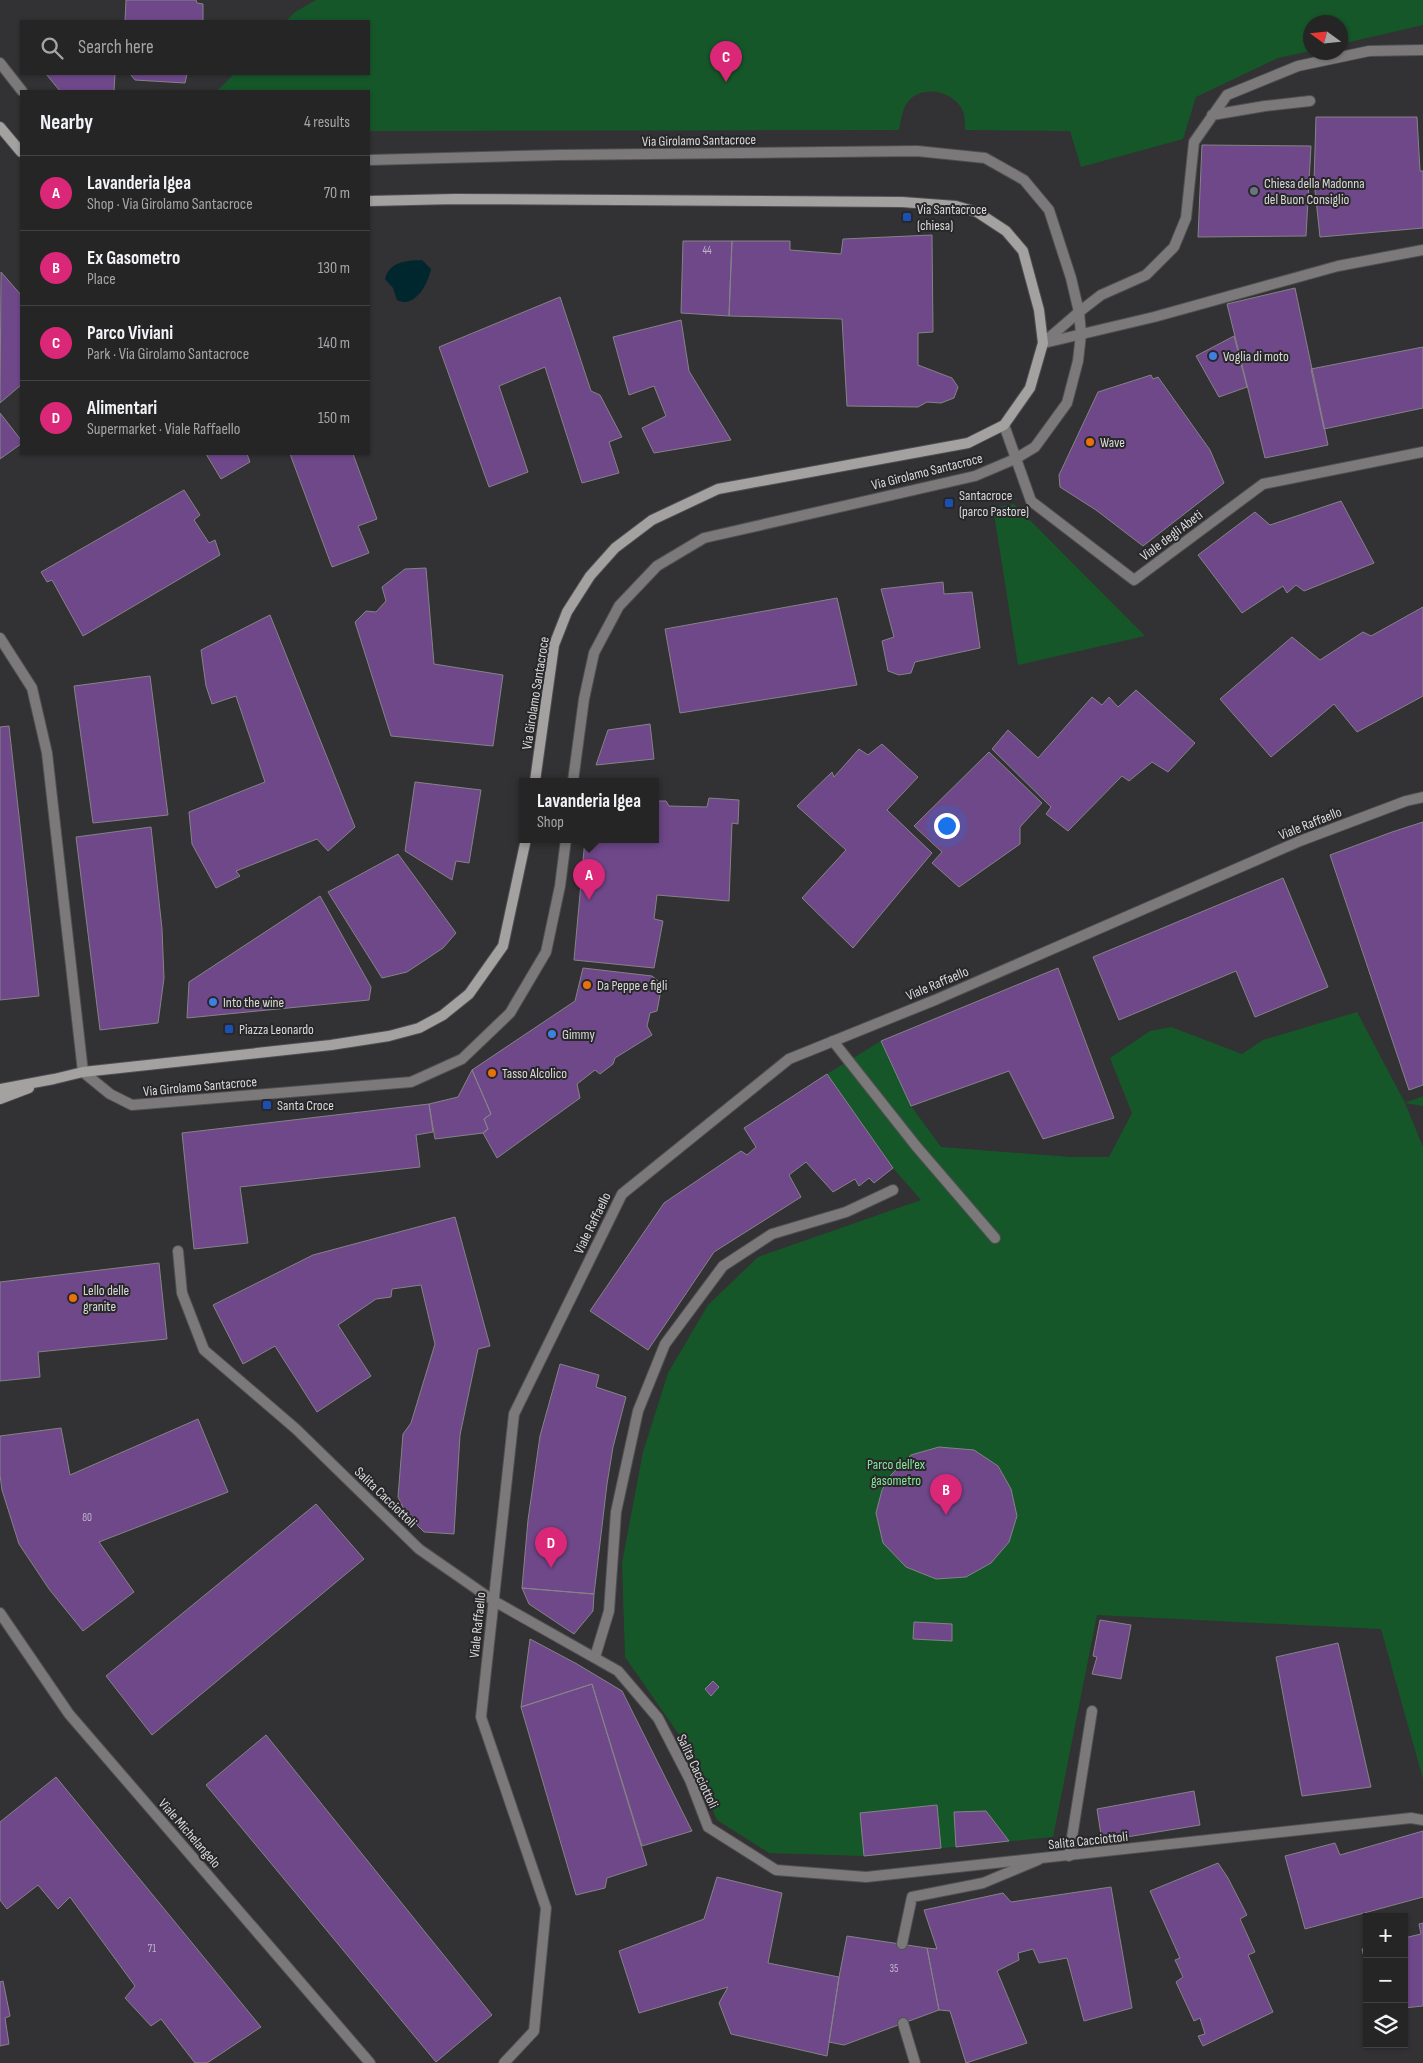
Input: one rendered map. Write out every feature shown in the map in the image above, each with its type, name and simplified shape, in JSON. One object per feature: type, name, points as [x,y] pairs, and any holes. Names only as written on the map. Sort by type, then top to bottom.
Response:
[{"type":"street","points":[[1043,344],[1101,295],[1146,275],[1174,247],[1186,218],[1194,142],[1227,95],[1298,66],[1369,51],[1423,50]]},
{"type":"street","points":[[0,63],[21,90]]},
{"type":"street","points":[[1212,115],[1310,101]]},
{"type":"street","points":[[0,127],[20,151]]},
{"type":"street","name":"Via Girolamo Santacroce","points":[[370,160],[558,155],[917,151],[985,158],[1024,180],[1049,210],[1071,278],[1079,312],[1081,334],[1078,360],[1067,404],[1035,447],[1015,459],[975,476],[704,538],[657,566],[619,606],[594,653],[584,699],[573,778]]},
{"type":"street","name":"Via Girolamo Santacroce","points":[[370,201],[737,200],[902,202],[956,206],[977,212],[992,221],[1006,231],[1023,251],[1039,310],[1043,344],[1030,388],[1004,425],[968,443],[718,489],[652,520],[644,526],[615,548],[590,576],[568,612],[554,645],[535,778]]},
{"type":"street","points":[[1043,344],[1154,317],[1338,266],[1423,250]]},
{"type":"street","name":"Viale degli Abeti","points":[[1004,425],[1030,501],[1134,580],[1264,484],[1423,452]]},
{"type":"street","points":[[0,638],[32,688],[47,752],[83,1072],[0,1089]]},
{"type":"street","name":"Viale Raffaello","points":[[504,2063],[534,2031],[546,1908],[481,1717],[514,1414],[622,1194],[790,1059],[935,1000],[1300,841],[1406,801],[1423,797]]},
{"type":"street","name":"Via Girolamo Santacroce","points":[[83,1072],[331,1045],[389,1036],[419,1028],[443,1015],[469,994],[503,946],[525,843]]},
{"type":"street","name":"Via Girolamo Santacroce","points":[[83,1072],[110,1094],[132,1105],[411,1082],[462,1059],[510,1014],[546,952],[560,886],[565,843]]},
{"type":"street","points":[[833,1041],[916,1146],[995,1238]]},
{"type":"street","points":[[0,1099],[54,1079]]},
{"type":"street","points":[[595,1657],[609,1611],[616,1512],[638,1411],[665,1344],[723,1266],[772,1234],[846,1212],[892,1190]]},
{"type":"street","name":"Salita Cacciottoli","points":[[178,1252],[182,1293],[204,1350],[296,1429],[419,1549],[494,1601],[618,1671],[658,1718],[690,1780],[708,1827],[776,1870],[866,1877],[1411,1818],[1423,1820]]},
{"type":"street","name":"Viale Michelangelo","points":[[0,1613],[69,1714],[370,2063]]},
{"type":"street","points":[[1069,1856],[1092,1711]]},
{"type":"street","points":[[902,1944],[912,1897],[983,1883],[1042,1858]]},
{"type":"street","points":[[903,2023],[915,2063]]},
{"type":"green space","points":[[316,0],[1423,0],[1423,25],[1348,42],[1348,15],[1303,15],[1303,53],[1278,58],[1196,97],[1183,139],[1081,167],[1070,131],[965,130],[964,114],[960,106],[947,95],[938,92],[921,93],[913,97],[904,109],[899,130],[370,131],[370,90],[218,90],[233,75],[370,75],[370,20],[287,20],[295,12]]},
{"type":"green space","points":[[1014,504],[1145,636],[1018,665],[993,508]]},
{"type":"green space","name":"Parco dell’ex gasometro","points":[[1357,1012],[1405,1103],[1423,1147],[1423,1779],[1381,1629],[1097,1615],[1053,1837],[864,1856],[769,1853],[717,1820],[682,1739],[625,1657],[622,1563],[643,1452],[668,1373],[708,1305],[758,1257],[921,1200],[893,1168],[827,1074],[881,1041],[911,1106],[941,1147],[1071,1157],[1109,1157],[1132,1113],[1110,1058],[1150,1031],[1171,1027],[1242,1054],[1263,1040]]},
{"type":"green space","points":[[1423,1096],[1423,1106],[1405,1103]]},
{"type":"water","points":[[422,260],[431,269],[424,288],[420,294],[409,301],[397,300],[393,288],[385,279],[387,273],[399,263]]},
{"type":"building","points":[[126,0],[196,0],[197,3],[203,4],[203,20],[125,20]]},
{"type":"building","points":[[47,75],[115,75],[114,90],[59,90]]},
{"type":"building","points":[[131,75],[187,75],[185,83],[135,80]]},
{"type":"building","points":[[1316,117],[1417,117],[1420,171],[1423,171],[1423,228],[1320,237],[1314,181]]},
{"type":"building","name":"Chiesa della Madonna del Buon Consiglio","points":[[1202,145],[1311,146],[1306,236],[1198,237]]},
{"type":"building","points":[[932,235],[933,332],[918,333],[918,365],[952,378],[958,387],[954,398],[941,403],[927,402],[918,407],[847,406],[842,319],[729,316],[732,241],[790,241],[790,250],[841,254],[843,239]]},
{"type":"building","points":[[683,241],[732,241],[729,316],[681,313]]},
{"type":"building","points":[[1,272],[20,294],[20,386],[0,403]]},
{"type":"building","points":[[1295,288],[1328,445],[1265,458],[1227,304]]},
{"type":"building","points":[[560,297],[591,391],[600,395],[622,437],[609,442],[619,473],[582,483],[545,367],[499,386],[528,472],[489,487],[439,347]]},
{"type":"building","points":[[681,320],[689,371],[731,440],[654,453],[642,428],[666,416],[654,386],[629,395],[613,337]]},
{"type":"building","points":[[1234,336],[1247,387],[1219,397],[1196,356]]},
{"type":"building","points":[[1423,347],[1423,408],[1324,429],[1311,369]]},
{"type":"building","points":[[1151,375],[1153,379],[1158,377],[1210,450],[1224,483],[1143,546],[1096,510],[1060,487],[1059,475],[1098,392]]},
{"type":"building","points":[[0,413],[20,439],[20,445],[0,459]]},
{"type":"building","points":[[207,455],[247,455],[250,462],[221,479]]},
{"type":"building","points":[[290,455],[353,455],[377,519],[358,526],[369,553],[332,567]]},
{"type":"building","points":[[184,490],[200,515],[194,520],[209,543],[215,540],[220,555],[83,636],[52,580],[47,582],[41,572]]},
{"type":"building","points":[[1341,501],[1374,563],[1304,591],[1296,585],[1287,593],[1283,586],[1242,613],[1198,555],[1255,512],[1270,525]]},
{"type":"building","points":[[426,568],[434,664],[503,675],[493,746],[391,736],[355,622],[366,611],[376,612],[386,601],[382,587],[405,569]]},
{"type":"building","points":[[943,582],[944,594],[972,592],[980,648],[915,662],[911,673],[899,675],[888,671],[882,641],[894,637],[881,589]]},
{"type":"building","points":[[837,598],[857,685],[680,713],[665,629]]},
{"type":"building","points":[[1423,607],[1423,696],[1357,732],[1334,704],[1271,757],[1220,699],[1292,637],[1320,660],[1363,632],[1371,636]]},
{"type":"building","points":[[270,615],[355,827],[328,851],[317,839],[236,871],[240,876],[216,888],[192,844],[189,812],[265,782],[236,696],[212,704],[206,686],[201,650]]},
{"type":"building","points":[[150,676],[168,815],[93,823],[74,686]]},
{"type":"building","points":[[1136,690],[1195,743],[1168,772],[1152,762],[1129,781],[1122,776],[1068,831],[1046,814],[1051,807],[992,749],[1008,730],[1038,758],[1092,697],[1102,705],[1109,697],[1118,707]]},
{"type":"building","points":[[650,724],[654,759],[596,765],[608,730]]},
{"type":"building","points":[[9,726],[39,996],[0,1000],[0,727]]},
{"type":"building","points":[[882,744],[918,777],[887,810],[932,853],[853,948],[802,898],[846,850],[797,806],[832,772],[834,777],[859,749],[868,755]]},
{"type":"building","points":[[989,752],[1042,803],[1020,827],[1020,844],[959,887],[932,863],[942,852],[914,826]]},
{"type":"building","points":[[415,782],[481,790],[469,863],[456,861],[452,880],[405,851]]},
{"type":"building","points":[[709,798],[739,800],[738,824],[732,823],[729,901],[657,895],[654,919],[663,921],[654,968],[574,960],[585,843],[659,843],[659,801],[666,801],[669,806],[707,807]]},
{"type":"building","points":[[1423,822],[1423,1085],[1409,1090],[1330,855]]},
{"type":"building","points":[[151,827],[162,929],[164,978],[158,1023],[100,1030],[76,837]]},
{"type":"building","points":[[398,854],[456,933],[443,948],[407,972],[382,978],[328,892]]},
{"type":"building","points":[[1283,878],[1328,987],[1255,1017],[1236,971],[1119,1020],[1093,957]]},
{"type":"building","points":[[320,896],[371,987],[369,1000],[187,1018],[189,982]]},
{"type":"building","points":[[583,968],[652,976],[662,984],[657,1011],[650,1013],[647,1026],[652,1035],[615,1058],[613,1064],[600,1074],[595,1070],[577,1084],[580,1098],[497,1158],[483,1133],[488,1129],[484,1119],[491,1114],[472,1070],[575,1001]]},
{"type":"building","points":[[1058,968],[1114,1118],[1043,1139],[1009,1071],[911,1106],[881,1041]]},
{"type":"building","points":[[472,1070],[491,1114],[484,1119],[488,1129],[483,1133],[435,1139],[429,1104],[458,1097]]},
{"type":"building","points":[[827,1074],[893,1168],[874,1183],[869,1178],[859,1186],[855,1179],[833,1192],[806,1162],[789,1175],[801,1197],[714,1252],[648,1350],[590,1311],[664,1203],[741,1151],[747,1155],[756,1147],[744,1128]]},
{"type":"building","points":[[429,1104],[433,1132],[416,1135],[420,1167],[240,1187],[248,1243],[194,1249],[182,1133]]},
{"type":"building","points":[[455,1217],[490,1346],[478,1349],[460,1435],[454,1534],[424,1532],[406,1514],[398,1497],[403,1434],[411,1423],[435,1344],[421,1285],[392,1289],[391,1297],[376,1299],[338,1325],[371,1376],[317,1412],[275,1346],[243,1364],[213,1305],[313,1255]]},
{"type":"building","points":[[159,1263],[167,1339],[38,1352],[40,1377],[0,1381],[0,1282]]},
{"type":"building","points":[[560,1364],[599,1375],[596,1387],[626,1397],[613,1447],[594,1594],[522,1588],[528,1520],[540,1436]]},
{"type":"building","points":[[198,1419],[228,1492],[99,1542],[134,1592],[83,1631],[49,1589],[19,1544],[2,1490],[0,1436],[61,1428],[70,1475]]},
{"type":"building","points":[[939,1447],[974,1450],[998,1466],[1011,1489],[1017,1516],[1009,1542],[991,1563],[966,1577],[936,1579],[906,1567],[883,1543],[876,1513],[882,1490],[891,1475],[911,1455]]},
{"type":"building","points":[[316,1504],[364,1559],[152,1735],[106,1676]]},
{"type":"building","points":[[522,1588],[594,1594],[593,1611],[574,1634],[529,1604]]},
{"type":"building","points":[[1100,1620],[1131,1625],[1121,1679],[1092,1674],[1097,1657],[1093,1656]]},
{"type":"building","points":[[914,1622],[952,1624],[952,1641],[913,1639]]},
{"type":"building","points":[[530,1639],[622,1691],[692,1831],[642,1846],[592,1684],[521,1707]]},
{"type":"building","points":[[1338,1643],[1371,1787],[1302,1796],[1276,1657]]},
{"type":"building","points":[[713,1681],[719,1687],[711,1696],[705,1689]]},
{"type":"building","points":[[592,1684],[647,1865],[607,1878],[605,1888],[576,1895],[521,1707]]},
{"type":"building","points":[[266,1735],[492,2015],[436,2062],[206,1785]]},
{"type":"building","points":[[56,1777],[261,2027],[207,2063],[195,2063],[161,2019],[151,2026],[125,1998],[135,1986],[70,1897],[58,1909],[38,1885],[7,1909],[0,1900],[0,1822]]},
{"type":"building","points":[[1194,1791],[1200,1825],[1102,1841],[1097,1809]]},
{"type":"building","points":[[937,1805],[941,1848],[864,1856],[860,1813]]},
{"type":"building","points":[[986,1811],[1009,1841],[956,1847],[954,1812]]},
{"type":"building","points":[[1423,1831],[1423,1897],[1305,1929],[1285,1856],[1335,1843],[1340,1855]]},
{"type":"building","points":[[1218,1863],[1247,1915],[1240,1919],[1255,1952],[1248,1955],[1273,2012],[1203,2046],[1198,2036],[1205,2034],[1200,2018],[1194,2021],[1176,1982],[1183,1977],[1175,1960],[1180,1958],[1150,1891]]},
{"type":"building","points":[[717,1877],[782,1893],[768,1963],[839,1977],[827,2056],[731,2034],[719,2003],[728,1987],[639,2013],[619,1951],[704,1919]]},
{"type":"building","points":[[1111,1887],[1132,2008],[1084,2021],[1067,1958],[1039,1963],[1033,1949],[1018,1953],[1019,1960],[997,1971],[1027,2043],[966,2063],[950,2011],[939,2010],[927,1948],[937,1949],[924,1910],[1003,1893],[1011,1902]]},
{"type":"building","points":[[1423,1923],[1423,2006],[1408,2008],[1408,1937],[1421,1934],[1419,1924]]},
{"type":"building","points":[[847,1936],[927,1948],[939,2010],[844,2045],[829,2042]]},
{"type":"building","points":[[3,1981],[10,2016],[5,2018],[9,2044],[0,2046],[0,1982]]},
{"type":"place","name":"Parco Viviani","points":[[726,82]]},
{"type":"place","name":"Chiesa della Madonna del Buon Consiglio","points":[[1254,191]]},
{"type":"place","name":"Via Santacroce (chiesa)","points":[[907,217]]},
{"type":"place","name":"Voglia di moto","points":[[1213,356]]},
{"type":"place","name":"Wave","points":[[1090,442]]},
{"type":"place","name":"Santacroce (parco Pastore)","points":[[949,503]]},
{"type":"place","name":"Lavanderia Igea","points":[[589,900]]},
{"type":"place","name":"Da Peppe e figli","points":[[587,985]]},
{"type":"place","name":"Into the wine","points":[[213,1002]]},
{"type":"place","name":"Piazza Leonardo","points":[[229,1029]]},
{"type":"place","name":"Gimmy","points":[[552,1034]]},
{"type":"place","name":"Tasso Alcolico","points":[[492,1073]]},
{"type":"place","name":"Santa Croce","points":[[267,1105]]},
{"type":"place","name":"Lello delle granite","points":[[73,1298]]},
{"type":"place","name":"Ex Gasometro","points":[[946,1515]]},
{"type":"place","name":"Alimentari","points":[[551,1568]]}]
